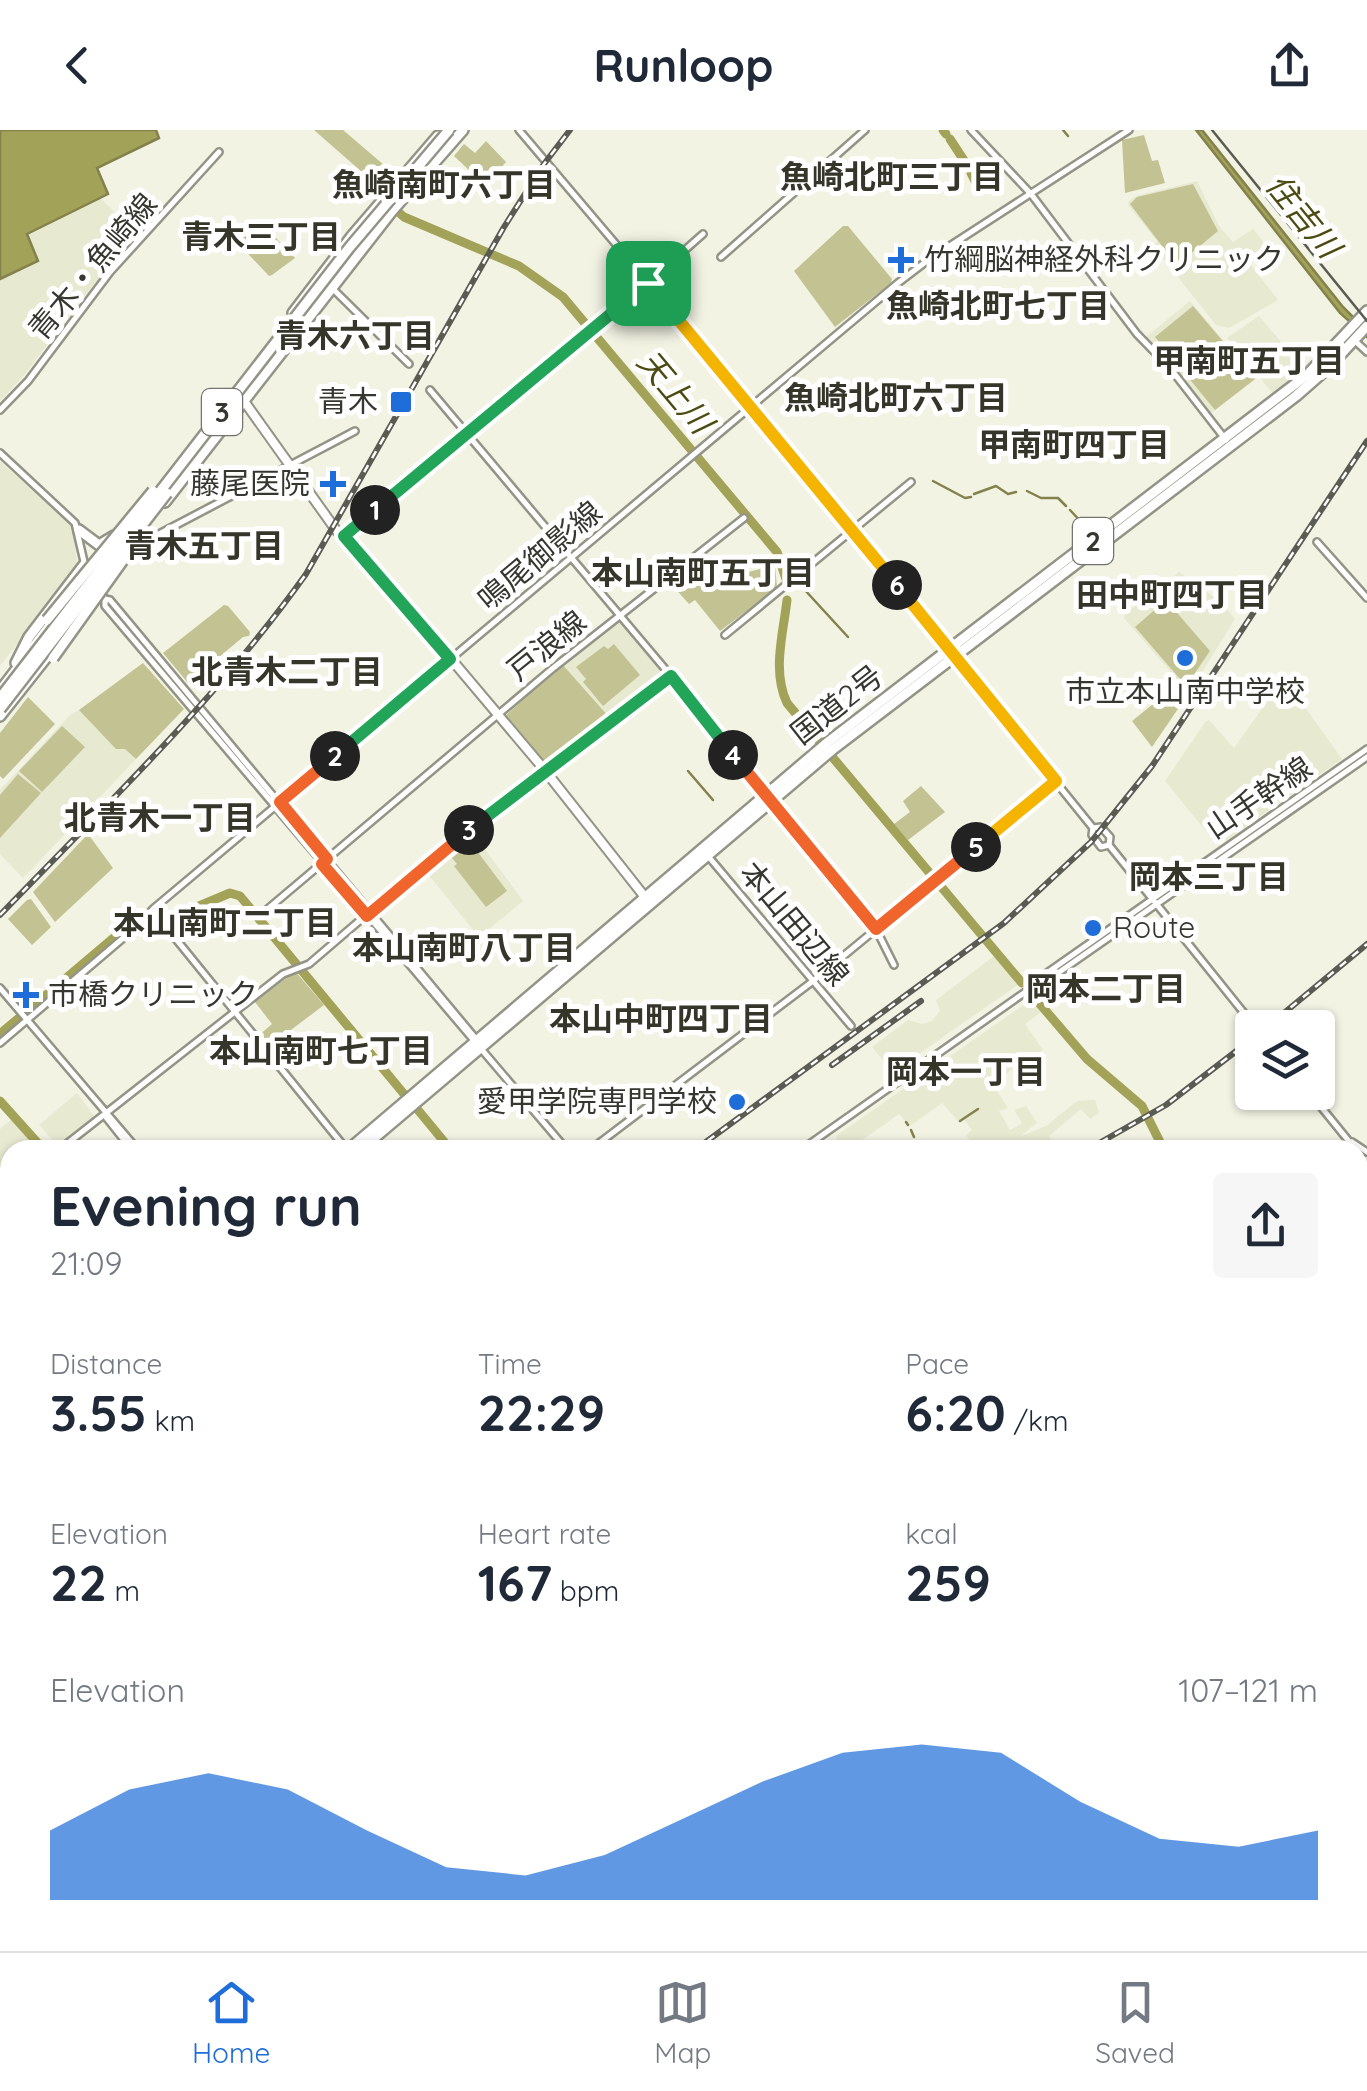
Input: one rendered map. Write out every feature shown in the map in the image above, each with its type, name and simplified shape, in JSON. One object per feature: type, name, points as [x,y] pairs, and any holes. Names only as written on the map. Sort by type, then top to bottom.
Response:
[{"type":"highway","points":[[12,674],[28,637],[133,519],[383,198],[447,130]]},
{"type":"highway","name":"3","points":[[0,698],[366,227],[447,130]]},
{"type":"highway","points":[[0,713],[102,595],[130,547],[394,208],[461,130]]},
{"type":"highway","name":"3","points":[[0,713],[354,252],[461,130]]},
{"type":"highway","name":"国道2号","points":[[371,1140],[826,749],[1228,442],[1353,335],[1366,317]]},
{"type":"highway","points":[[0,691],[47,620],[129,519],[192,450]]},
{"type":"highway","points":[[15,698],[29,689],[108,586],[167,494]]},
{"type":"highway","points":[[79,530],[99,545],[133,519]]},
{"type":"highway","name":"国道2号","points":[[360,1140],[479,1045]]},
{"type":"main road","points":[[244,401],[344,536],[545,771],[648,901]]},
{"type":"street","points":[[519,130],[752,406],[1094,828],[1101,826],[1110,838],[1109,846],[1241,1010]]},
{"type":"street","points":[[721,257],[865,130]]},
{"type":"street","points":[[972,130],[1030,194],[1137,334],[1170,368],[1228,442]]},
{"type":"street","name":"鳴尾御影線","points":[[0,1043],[23,1017],[142,922],[153,908],[928,260],[1129,130]]},
{"type":"street","name":"青木・魚崎線","points":[[0,410],[28,381],[110,272],[220,152]]},
{"type":"street","points":[[344,536],[594,330],[703,234]]},
{"type":"street","points":[[332,288],[409,364]]},
{"type":"street","points":[[1353,335],[1367,352]]},
{"type":"street","points":[[430,390],[671,676],[876,929],[894,965]]},
{"type":"street","points":[[130,547],[145,543],[354,430]]},
{"type":"street","points":[[0,453],[69,515],[79,530],[86,570],[105,606],[560,1140]]},
{"type":"street","points":[[725,635],[912,482]]},
{"type":"street","name":"戸浪線","points":[[258,913],[264,913],[498,716],[744,518]]},
{"type":"street","points":[[1317,542],[1367,598]]},
{"type":"street","points":[[71,1140],[283,974],[300,968],[545,771],[671,676]]},
{"type":"street","name":"山手幹線","points":[[814,1140],[1038,986],[1367,749]]},
{"type":"street","name":"山手幹線","points":[[1154,902],[1367,758]]},
{"type":"street","points":[[603,1140],[814,981],[1056,781]]},
{"type":"street","name":"本山田辺線","points":[[705,853],[852,1026]]},
{"type":"street","points":[[142,922],[166,928],[339,1140]]},
{"type":"street","points":[[0,988],[127,1140]]},
{"type":"street","points":[[1325,1110],[1349,1140]]},
{"type":"shaded area","points":[[0,130],[156,130],[159,138],[97,168],[108,194],[27,234],[38,261],[0,279]]},
{"type":"shaded area","points":[[1196,130],[1202,130],[1343,307],[1367,331],[1367,337],[1340,313]]},
{"type":"shaded area","points":[[1197,181],[1219,226],[1233,242],[1253,229],[1266,245],[1246,259],[1278,300],[1229,328],[1216,325],[1154,247],[1157,241],[1128,205],[1136,196]]},
{"type":"shaded area","points":[[100,198],[136,233],[0,401],[0,279],[38,261],[26,234]]},
{"type":"shaded area","points":[[1190,301],[1256,379],[1211,413],[1147,339]]},
{"type":"shaded area","points":[[1259,316],[1305,370],[1274,395],[1227,338]]},
{"type":"shaded area","points":[[0,461],[68,522],[75,539],[77,567],[0,666]]},
{"type":"shaded area","name":"市立本山南中学校","points":[[1179,572],[1222,603],[1235,619],[1189,693],[1124,618]]},
{"type":"shaded area","points":[[618,622],[666,674],[610,719],[562,664]]},
{"type":"shaded area","points":[[1284,678],[1342,759],[1218,846],[1165,781],[1206,721],[1234,748]]},
{"type":"shaded area","points":[[79,710],[116,748],[125,749],[136,759],[23,878],[0,854],[0,790]]},
{"type":"shaded area","points":[[473,833],[523,901],[479,937],[427,873],[427,869]]},
{"type":"shaded area","points":[[994,956],[1019,984],[893,1072],[872,1047],[908,1020],[922,1024],[932,1021],[940,1011],[936,1000]]},
{"type":"shaded area","points":[[1032,999],[1042,1011],[1025,1024],[1043,1050],[1032,1059],[1021,1054],[1015,1066],[994,1086],[1008,1108],[999,1111],[1010,1130],[1022,1123],[1014,1110],[1026,1106],[1037,1123],[1019,1137],[1046,1126],[1077,1101],[1095,1100],[1099,1113],[1090,1119],[1081,1109],[1049,1136],[1052,1140],[970,1140],[966,1135],[972,1130],[942,1103],[910,1126],[899,1114],[862,1140],[837,1140],[836,1136]]},
{"type":"shaded area","points":[[77,1093],[94,1116],[65,1140],[53,1140],[39,1125]]},
{"type":"shaded area","points":[[12,1119],[32,1140],[0,1140],[0,1129]]},
{"type":"green space","points":[[314,130],[343,130],[391,171],[378,186]]},
{"type":"green space","points":[[1144,135],[1152,161],[1158,160],[1165,183],[1125,193],[1122,140]]},
{"type":"green space","points":[[486,141],[506,162],[485,185],[454,156],[464,144],[475,153]]},
{"type":"green space","points":[[1193,184],[1218,231],[1175,263],[1130,204],[1137,197]]},
{"type":"green space","points":[[256,222],[261,222],[295,258],[269,276],[237,242]]},
{"type":"green space","points":[[843,226],[848,226],[892,279],[835,327],[794,271]]},
{"type":"green space","points":[[1193,306],[1255,379],[1215,410],[1155,337]]},
{"type":"green space","points":[[695,562],[708,576],[717,568],[738,573],[775,564],[777,588],[720,631],[695,600],[689,604],[672,585],[672,580]]},
{"type":"green space","points":[[1166,600],[1210,651],[1186,686],[1135,627]]},
{"type":"green space","points":[[224,605],[250,632],[249,636],[188,683],[163,653]]},
{"type":"green space","points":[[614,644],[640,675],[603,706],[576,667],[604,646],[608,649]]},
{"type":"green space","points":[[143,663],[184,709],[136,759],[125,749],[116,749],[79,710]]},
{"type":"green space","points":[[562,664],[609,717],[544,765],[503,718]]},
{"type":"green space","points":[[1174,687],[1184,700],[1152,747],[1132,721]]},
{"type":"green space","points":[[28,697],[55,724],[3,779],[0,733]]},
{"type":"green space","points":[[62,726],[85,747],[42,792],[19,771]]},
{"type":"green space","points":[[18,774],[41,793],[0,838],[0,795]]},
{"type":"green space","points":[[921,786],[945,812],[908,840],[894,824],[910,812],[903,801]]},
{"type":"green space","points":[[88,834],[113,868],[55,922],[33,892]]},
{"type":"green space","points":[[471,843],[507,891],[486,907],[452,858]]},
{"type":"green space","points":[[31,899],[51,927],[32,945],[8,919]]},
{"type":"green space","points":[[295,971],[324,1005],[267,1048],[258,1036],[272,1024],[255,1002]]},
{"type":"waterway","points":[[943,130],[946,134]]},
{"type":"waterway","points":[[1063,130],[1068,136]]},
{"type":"waterway","points":[[950,139],[967,165]]},
{"type":"waterway","points":[[971,173],[975,181]]},
{"type":"waterway","name":"天上川","points":[[369,186],[404,217],[519,266],[563,297],[777,552],[786,579]]},
{"type":"waterway","points":[[933,481],[965,498],[971,497]]},
{"type":"waterway","points":[[974,494],[996,486],[1008,494],[1016,492]]},
{"type":"waterway","points":[[1027,491],[1041,498],[1058,498],[1066,506]]},
{"type":"waterway","points":[[1070,510],[1083,524],[1096,530]]},
{"type":"waterway","points":[[781,564],[848,637]]},
{"type":"waterway","name":"天上川","points":[[787,600],[779,666],[787,703],[1022,983]]},
{"type":"waterway","points":[[688,771],[713,800]]},
{"type":"waterway","points":[[156,917],[168,919],[230,893],[240,896],[404,1094]]},
{"type":"waterway","points":[[0,1034],[142,914]]},
{"type":"waterway","name":"天上川","points":[[1034,997],[1087,1059],[1142,1106],[1159,1140]]},
{"type":"waterway","points":[[0,1101],[35,1140]]},
{"type":"waterway","points":[[960,1121],[978,1109]]},
{"type":"waterway","points":[[418,1110],[443,1140]]},
{"type":"waterway","points":[[911,1130],[914,1137]]},
{"type":"tram line","points":[[1212,130],[1367,321]]},
{"type":"railway","points":[[0,915],[198,708],[306,574],[504,227],[570,130]]},
{"type":"railway","points":[[709,1140],[1004,923],[1091,842],[1152,766],[1367,441]]},
{"type":"railway","points":[[1288,1010],[1367,944]]},
{"type":"railway","points":[[832,1065],[921,1001]]},
{"type":"railway","points":[[1105,1140],[1166,1105],[1235,1052]]},
{"type":"place","name":"竹綱脳神経外科クリニック","points":[[901,260]]},
{"type":"place","name":"青木","points":[[401,402]]},
{"type":"place","name":"藤尾医院","points":[[333,484]]},
{"type":"place","name":"市立本山南中学校","points":[[1185,658]]},
{"type":"place","name":"Route","points":[[1093,928]]},
{"type":"place","name":"市橋クリニック","points":[[26,995]]},
{"type":"place","name":"愛甲学院専門学校","points":[[737,1102]]},
{"type":"district","name":"魚崎北町三丁目","points":[[892,177]]},
{"type":"district","name":"魚崎南町六丁目","points":[[444,185]]},
{"type":"district","name":"青木三丁目","points":[[261,237]]},
{"type":"district","name":"魚崎北町七丁目","points":[[998,306]]},
{"type":"district","name":"青木六丁目","points":[[355,336]]},
{"type":"district","name":"甲南町五丁目","points":[[1249,361]]},
{"type":"district","name":"魚崎北町六丁目","points":[[896,398]]},
{"type":"district","name":"甲南町四丁目","points":[[1074,445]]},
{"type":"district","name":"青木五丁目","points":[[204,546]]},
{"type":"district","name":"本山南町五丁目","points":[[703,573]]},
{"type":"district","name":"田中町四丁目","points":[[1172,595]]},
{"type":"district","name":"北青木二丁目","points":[[287,672]]},
{"type":"district","name":"北青木一丁目","points":[[160,818]]},
{"type":"district","name":"岡本三丁目","points":[[1209,877]]},
{"type":"district","name":"本山南町二丁目","points":[[225,923]]},
{"type":"district","name":"本山南町八丁目","points":[[464,948]]},
{"type":"district","name":"岡本二丁目","points":[[1106,989]]},
{"type":"district","name":"本山中町四丁目","points":[[661,1019]]},
{"type":"district","name":"本山南町七丁目","points":[[321,1051]]},
{"type":"district","name":"岡本一丁目","points":[[966,1072]]},
{"type":"route","points":[[648,283],[1056,781],[876,929],[671,676],[422,868],[367,916],[322,864],[327,859],[280,802],[450,659],[344,536],[648,283]]},
{"type":"water label","name":"住吉川","points":[[1303,216]]}]
